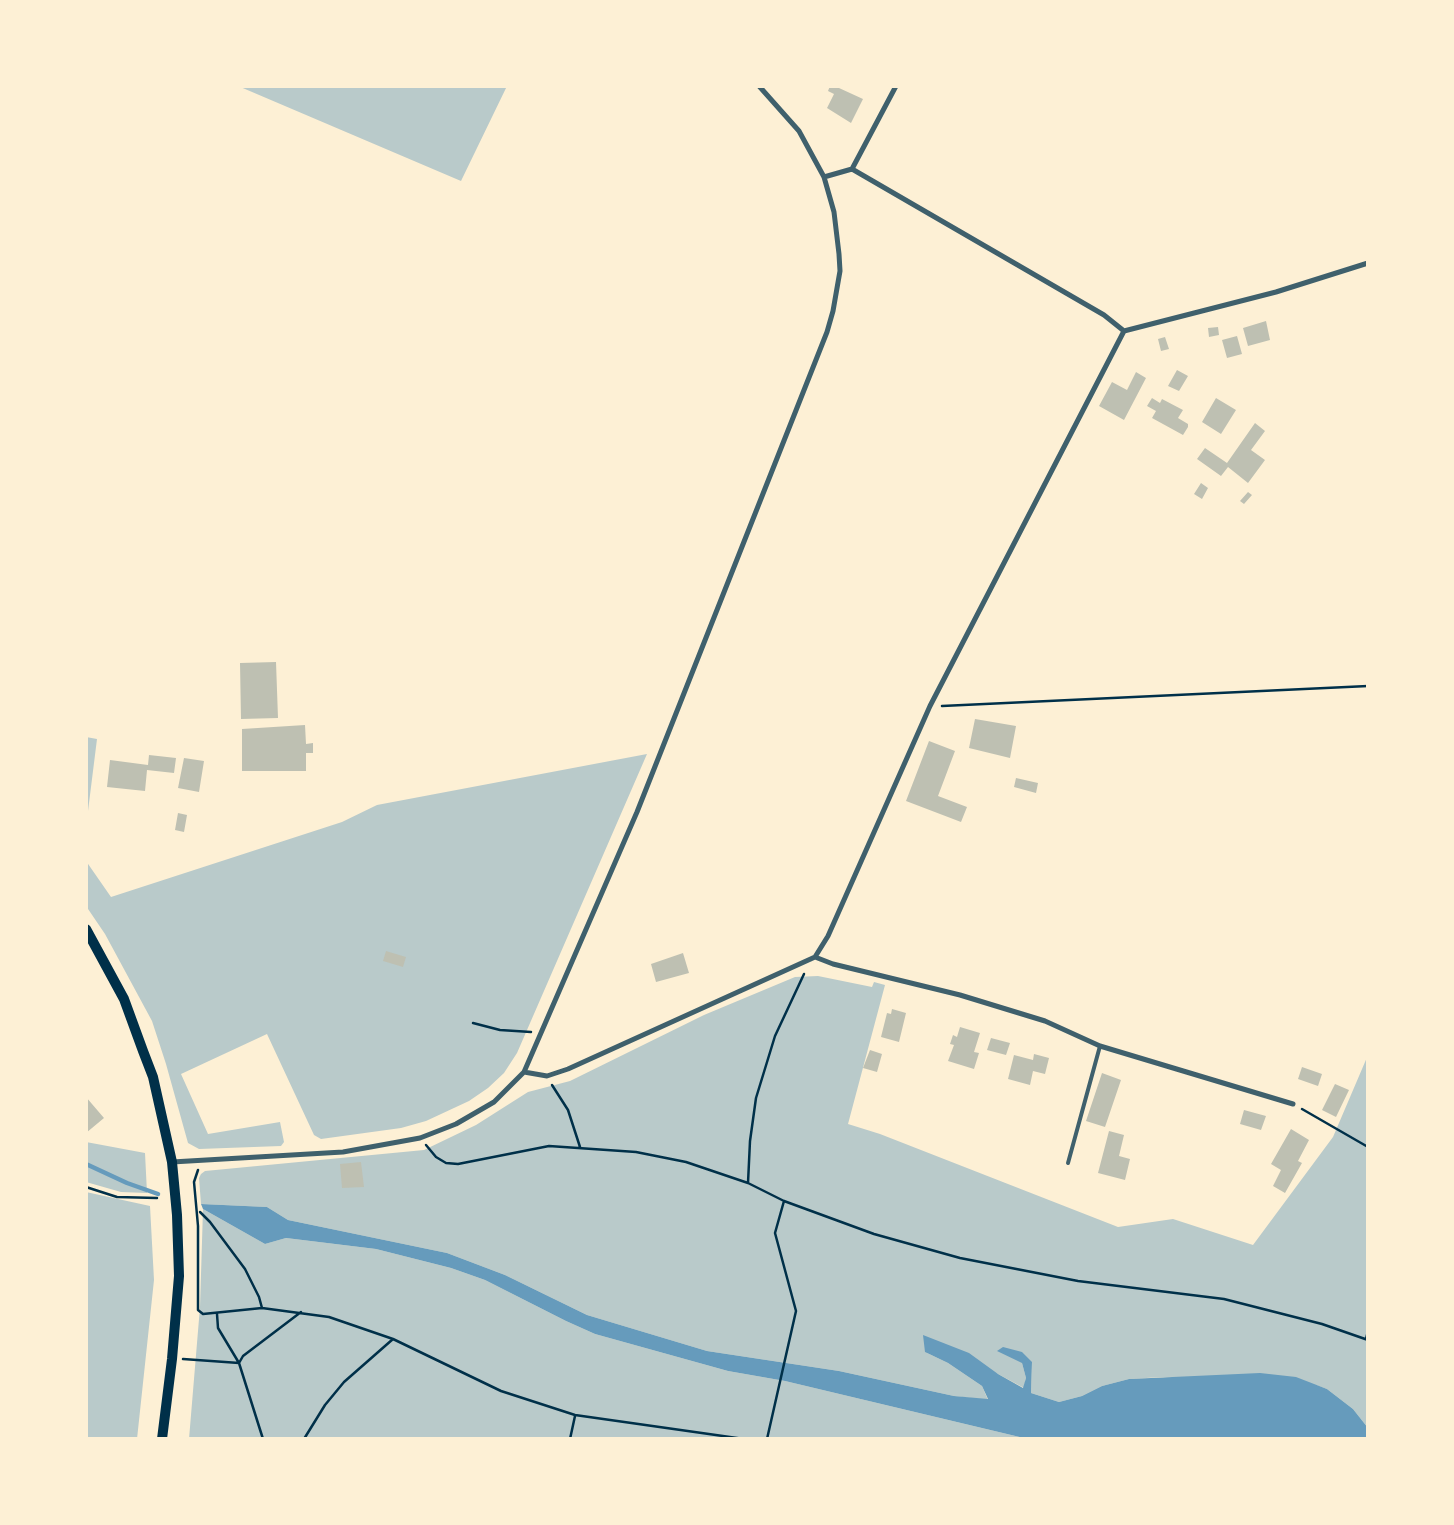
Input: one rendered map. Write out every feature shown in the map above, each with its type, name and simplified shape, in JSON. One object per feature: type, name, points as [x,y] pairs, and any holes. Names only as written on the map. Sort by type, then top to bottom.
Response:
[{"type":"main road","points":[[86,929],[124,999],[153,1077],[172,1162],[177,1215],[179,1276],[172,1359],[162,1439]]},
{"type":"street","points":[[172,1162],[343,1152],[420,1138],[456,1124],[494,1102],[524,1072],[543,1033],[637,812],[827,332],[840,270],[834,212],[824,177],[799,131],[759,86]]},
{"type":"street","points":[[852,169],[896,86]]},
{"type":"street","points":[[824,177],[852,169],[1104,315],[1124,331]]},
{"type":"street","points":[[524,1072],[547,1076],[568,1068],[815,957],[828,936],[930,706],[1124,331],[1276,292],[1368,263]]},
{"type":"street","points":[[815,957],[833,964],[960,995],[1045,1021],[1100,1046],[1293,1104]]},
{"type":"lane","points":[[1068,1163],[1100,1046]]},
{"type":"path","points":[[1363,686],[1368,690]]},
{"type":"path","points":[[930,706],[1368,686]]},
{"type":"path","points":[[748,1183],[750,1141],[756,1098],[766,1062],[775,1036],[800,979],[815,957]]},
{"type":"path","points":[[473,1023],[516,1032],[543,1033]]},
{"type":"path","points":[[547,1076],[568,1110],[580,1147]]},
{"type":"path","points":[[1293,1104],[1368,1147]]},
{"type":"path","points":[[420,1138],[436,1157],[446,1163],[458,1164],[548,1146],[636,1152],[686,1162],[748,1183],[784,1201],[874,1234],[960,1258],[1078,1281],[1224,1299],[1322,1324],[1367,1340],[1368,1331]]},
{"type":"path","points":[[211,1160],[198,1170],[194,1182],[198,1226],[198,1310],[203,1314],[262,1308],[300,1312],[337,1319],[393,1339],[501,1392],[575,1415],[744,1439]]},
{"type":"path","points":[[86,1186],[117,1197],[157,1198]]},
{"type":"path","points":[[767,1439],[796,1311],[775,1233],[784,1201]]},
{"type":"path","points":[[200,1212],[210,1222],[245,1269],[259,1297],[262,1308]]},
{"type":"path","points":[[238,1363],[243,1356],[300,1312]]},
{"type":"path","points":[[217,1314],[218,1328],[238,1363],[263,1439]]},
{"type":"path","points":[[304,1439],[325,1405],[344,1382],[393,1339]]},
{"type":"path","points":[[172,1359],[238,1363]]},
{"type":"path","points":[[570,1439],[575,1415]]},
{"type":"shaded area","points":[[238,86],[507,86],[461,181]]},
{"type":"shaded area","points":[[86,737],[97,739],[86,827]]},
{"type":"shaded area","points":[[647,754],[517,1053],[504,1073],[488,1088],[469,1101],[426,1121],[401,1128],[321,1139],[314,1135],[267,1034],[181,1074],[208,1134],[280,1122],[284,1142],[281,1146],[199,1149],[188,1143],[152,1021],[105,934],[86,906],[86,861],[111,897],[342,822],[377,805]]},
{"type":"shaded area","points":[[818,976],[872,987],[874,982],[885,985],[848,1124],[880,1134],[1118,1227],[1173,1219],[1253,1245],[1333,1137],[1368,1055],[1368,1428],[1353,1409],[1327,1389],[1316,1385],[1163,1377],[1129,1379],[1102,1386],[1082,1396],[1059,1402],[1031,1393],[1032,1362],[1022,1363],[1026,1378],[1024,1388],[998,1374],[925,1352],[948,1363],[982,1386],[988,1400],[954,1396],[839,1371],[707,1351],[587,1315],[505,1275],[447,1253],[288,1220],[267,1207],[201,1204],[199,1178],[205,1171],[424,1150],[476,1125],[528,1092],[570,1081],[704,1015],[795,977]]},
{"type":"shaded area","points":[[86,1142],[145,1153],[147,1193],[121,1192],[86,1182]]},
{"type":"shaded area","points":[[86,1192],[150,1206],[154,1280],[137,1439],[86,1439]]},
{"type":"shaded area","points":[[203,1209],[265,1244],[286,1238],[376,1249],[451,1268],[485,1280],[595,1334],[728,1371],[785,1381],[1028,1439],[189,1439],[200,1307]]},
{"type":"water","points":[[201,1204],[267,1207],[288,1220],[447,1253],[505,1275],[587,1315],[707,1351],[839,1371],[954,1396],[988,1399],[982,1386],[948,1363],[925,1352],[923,1335],[969,1353],[998,1374],[1023,1388],[1026,1378],[1022,1363],[997,1351],[1003,1347],[1022,1352],[1032,1362],[1031,1393],[1059,1402],[1082,1396],[1102,1386],[1129,1379],[1260,1373],[1296,1377],[1327,1389],[1353,1409],[1368,1428],[1368,1439],[1028,1439],[785,1381],[728,1371],[595,1334],[485,1280],[451,1268],[376,1249],[286,1238],[265,1244],[203,1209]]},
{"type":"building","points":[[830,86],[840,86],[839,88],[863,99],[851,123],[827,108],[834,94],[828,91]]},
{"type":"building","points":[[1266,321],[1270,340],[1248,346],[1243,328]]},
{"type":"building","points":[[1218,327],[1219,335],[1209,337],[1208,328]]},
{"type":"building","points":[[1237,336],[1242,354],[1227,358],[1222,340]]},
{"type":"building","points":[[1165,337],[1169,349],[1161,351],[1158,339]]},
{"type":"building","points":[[1177,370],[1188,376],[1179,391],[1168,386]]},
{"type":"building","points":[[1136,372],[1146,378],[1124,420],[1099,406],[1112,382],[1127,390]]},
{"type":"building","points":[[1152,398],[1160,403],[1162,399],[1183,410],[1178,418],[1188,424],[1188,427],[1183,435],[1152,418],[1156,411],[1147,406]]},
{"type":"building","points":[[1216,398],[1236,410],[1221,434],[1202,422]]},
{"type":"building","points":[[1255,423],[1265,431],[1251,450],[1265,460],[1248,483],[1228,467],[1221,476],[1197,459],[1205,448],[1227,463]]},
{"type":"building","points":[[1201,483],[1208,488],[1202,499],[1194,494]]},
{"type":"building","points":[[1248,492],[1252,495],[1244,504],[1240,501]]},
{"type":"building","points":[[276,662],[278,718],[241,719],[240,663]]},
{"type":"building","points":[[975,719],[1016,726],[1010,758],[969,748]]},
{"type":"building","points":[[305,725],[306,744],[313,743],[313,753],[306,753],[306,771],[242,771],[242,729]]},
{"type":"building","points":[[929,741],[955,751],[938,796],[967,807],[961,822],[906,801]]},
{"type":"building","points":[[149,755],[176,758],[174,773],[147,770],[145,791],[107,787],[110,760],[148,765]]},
{"type":"building","points":[[184,758],[204,761],[199,792],[178,788]]},
{"type":"building","points":[[1016,778],[1038,783],[1036,793],[1014,787]]},
{"type":"building","points":[[178,813],[187,815],[184,832],[175,830]]},
{"type":"building","points":[[386,951],[406,957],[403,967],[383,961]]},
{"type":"building","points":[[683,953],[689,973],[656,982],[651,964]]},
{"type":"building","points":[[892,1009],[906,1013],[899,1042],[881,1037],[887,1013],[891,1014]]},
{"type":"building","points":[[960,1027],[980,1033],[974,1052],[979,1053],[974,1069],[948,1061],[954,1045],[950,1044],[953,1035],[957,1037]]},
{"type":"building","points":[[991,1038],[1010,1043],[1006,1055],[987,1050]]},
{"type":"building","points":[[870,1050],[882,1054],[877,1072],[863,1068]]},
{"type":"building","points":[[1034,1054],[1049,1058],[1045,1074],[1033,1071],[1030,1085],[1008,1079],[1014,1055],[1033,1060]]},
{"type":"building","points":[[1302,1067],[1322,1074],[1318,1086],[1298,1079]]},
{"type":"building","points":[[1102,1073],[1121,1080],[1105,1127],[1086,1121]]},
{"type":"building","points":[[1335,1084],[1349,1090],[1336,1117],[1322,1110]]},
{"type":"building","points":[[86,1097],[104,1118],[86,1133]]},
{"type":"building","points":[[1244,1110],[1266,1116],[1261,1130],[1240,1124]]},
{"type":"building","points":[[1291,1129],[1309,1140],[1298,1161],[1302,1163],[1285,1193],[1273,1186],[1281,1170],[1271,1164]]},
{"type":"building","points":[[1109,1131],[1124,1135],[1119,1156],[1130,1159],[1125,1180],[1098,1173]]},
{"type":"building","points":[[361,1162],[364,1187],[342,1188],[340,1164]]},
{"type":"waterway","points":[[86,1164],[127,1183],[158,1194]]}]
